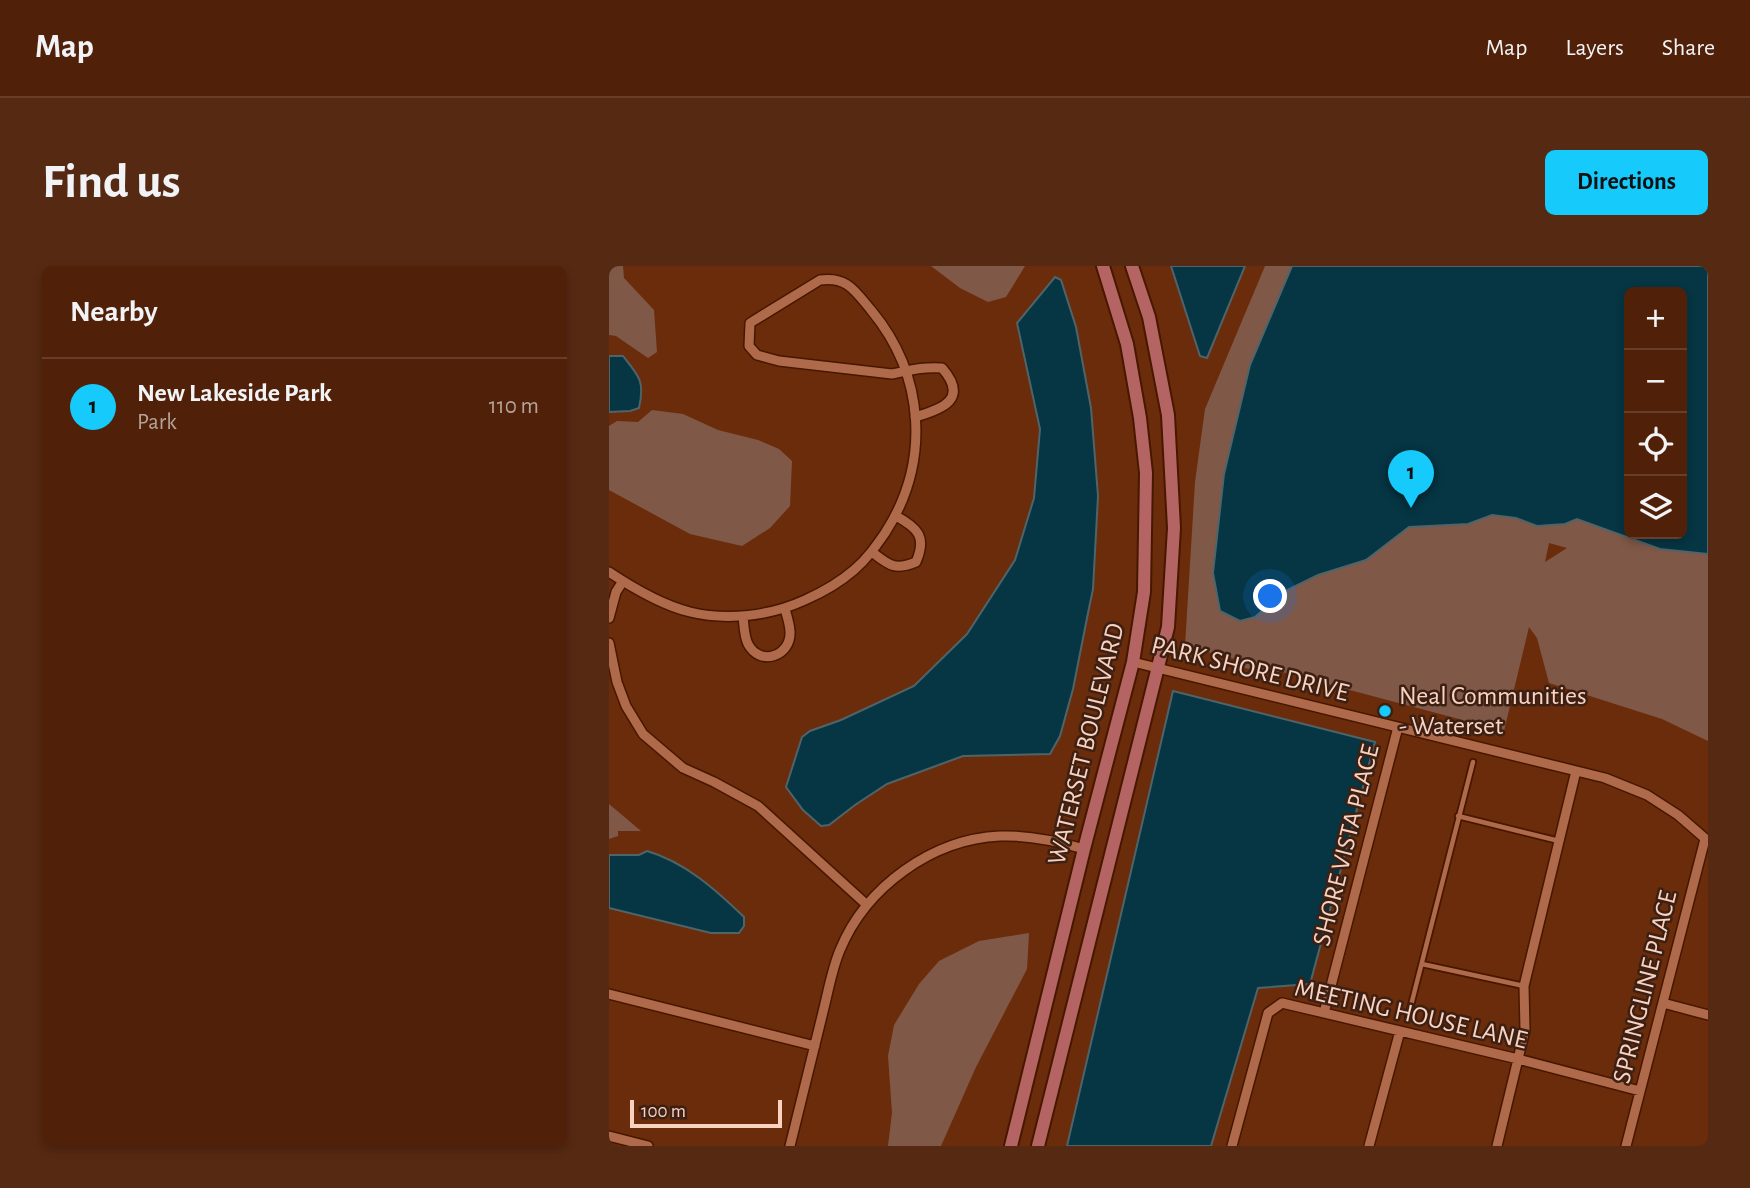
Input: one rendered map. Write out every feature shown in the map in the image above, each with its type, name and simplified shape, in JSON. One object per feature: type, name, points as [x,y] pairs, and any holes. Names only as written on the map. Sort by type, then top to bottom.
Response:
[{"type":"street","name":"WATERSET BOULEVARD","points":[[1011,1146],[1133,662],[1144,592],[1146,474],[1140,418],[1128,344],[1103,266]]},
{"type":"street","name":"WATERSET BOULEVARD","points":[[1038,1146],[1168,627],[1174,528],[1168,415],[1152,330],[1132,266]]},
{"type":"street","points":[[609,572],[664,603],[691,612],[743,616],[785,610],[831,588],[872,552],[896,516],[914,464],[915,417],[907,371],[898,350],[879,320],[857,293],[842,281],[820,281],[750,323],[749,346],[757,355],[779,361],[892,374],[907,371],[916,367],[941,368],[950,377],[954,388],[952,397],[941,410],[915,417]]},
{"type":"street","points":[[872,552],[891,566],[905,566],[916,562],[923,544],[919,534],[908,522],[896,516]]},
{"type":"street","points":[[609,618],[616,592],[624,580]]},
{"type":"street","points":[[743,616],[749,647],[767,657],[779,655],[787,647],[790,632],[785,610]]},
{"type":"street","points":[[609,643],[617,682],[626,706],[643,734],[683,768],[758,806],[867,905]]},
{"type":"street","name":"PARK SHORE DRIVE","points":[[1133,662],[1605,778],[1647,795],[1678,815],[1706,840]]},
{"type":"street","name":"SHORE VISTA PLACE","points":[[1324,1013],[1398,727]]},
{"type":"street","points":[[1497,1146],[1525,1030],[1524,986],[1576,771]]},
{"type":"street","points":[[790,1146],[839,951],[867,905],[910,866],[937,852],[967,842],[1000,836],[1034,837],[1084,849]]},
{"type":"street","name":"SPRINGLINE PLACE","points":[[1626,1146],[1706,840]]},
{"type":"street","points":[[609,994],[815,1046]]},
{"type":"street","name":"MEETING HOUSE LANE","points":[[1232,1146],[1268,1013],[1282,1003],[1640,1091]]},
{"type":"street","points":[[1663,1003],[1708,1014]]},
{"type":"street","points":[[1369,1146],[1400,1031]]},
{"type":"street","points":[[609,1136],[649,1146]]},
{"type":"lane","points":[[1408,1017],[1473,762]]},
{"type":"lane","points":[[1458,816],[1559,841]]},
{"type":"lane","points":[[1422,964],[1524,986]]},
{"type":"shaded area","points":[[609,266],[623,266],[624,278],[654,310],[657,352],[648,358],[616,336],[609,335]]},
{"type":"shaded area","points":[[931,266],[1025,266],[1006,297],[988,302],[960,288]]},
{"type":"shaded area","points":[[1265,266],[1708,266],[1708,741],[1662,719],[1549,683],[1537,638],[1529,627],[1504,731],[1282,672],[1264,672],[1240,667],[1239,660],[1185,646],[1195,482],[1205,409]],"holes":[[[1549,543],[1567,548],[1545,562]]]},
{"type":"shaded area","points":[[652,410],[683,414],[718,430],[758,440],[779,449],[792,461],[790,506],[770,528],[742,546],[690,534],[609,490],[609,426],[617,421],[638,422]]},
{"type":"shaded area","points":[[609,804],[641,831],[618,831],[618,836],[609,839]]},
{"type":"shaded area","points":[[1029,933],[1027,969],[976,1067],[941,1146],[888,1146],[892,1113],[888,1056],[894,1025],[919,984],[939,961],[979,941]]},
{"type":"water","points":[[1171,266],[1245,266],[1207,358],[1200,356]]},
{"type":"water","points":[[1292,266],[1708,266],[1708,554],[1660,549],[1632,539],[1687,539],[1687,287],[1624,287],[1624,536],[1577,519],[1565,524],[1537,526],[1516,518],[1492,515],[1468,524],[1409,527],[1366,560],[1318,575],[1285,591],[1255,617],[1240,621],[1220,611],[1213,573],[1224,474],[1250,365]]},
{"type":"water","points":[[1055,277],[1061,280],[1076,327],[1091,408],[1098,496],[1093,589],[1073,689],[1060,736],[1050,754],[963,756],[887,784],[829,825],[821,826],[803,810],[786,787],[802,737],[810,731],[841,720],[914,686],[967,634],[1015,560],[1034,498],[1040,429],[1017,323]]},
{"type":"water","points":[[609,356],[623,356],[637,374],[641,385],[639,408],[609,412]]},
{"type":"water","points":[[1173,691],[1375,742],[1310,984],[1258,988],[1211,1146],[1067,1146]]},
{"type":"water","points":[[647,851],[674,862],[722,897],[744,917],[744,926],[739,933],[711,933],[609,908],[609,855],[639,855]]},
{"type":"place","name":"New Lakeside Park","points":[[1411,508]]},
{"type":"place","name":"Neal Communities - Waterset","points":[[1385,711]]}]
